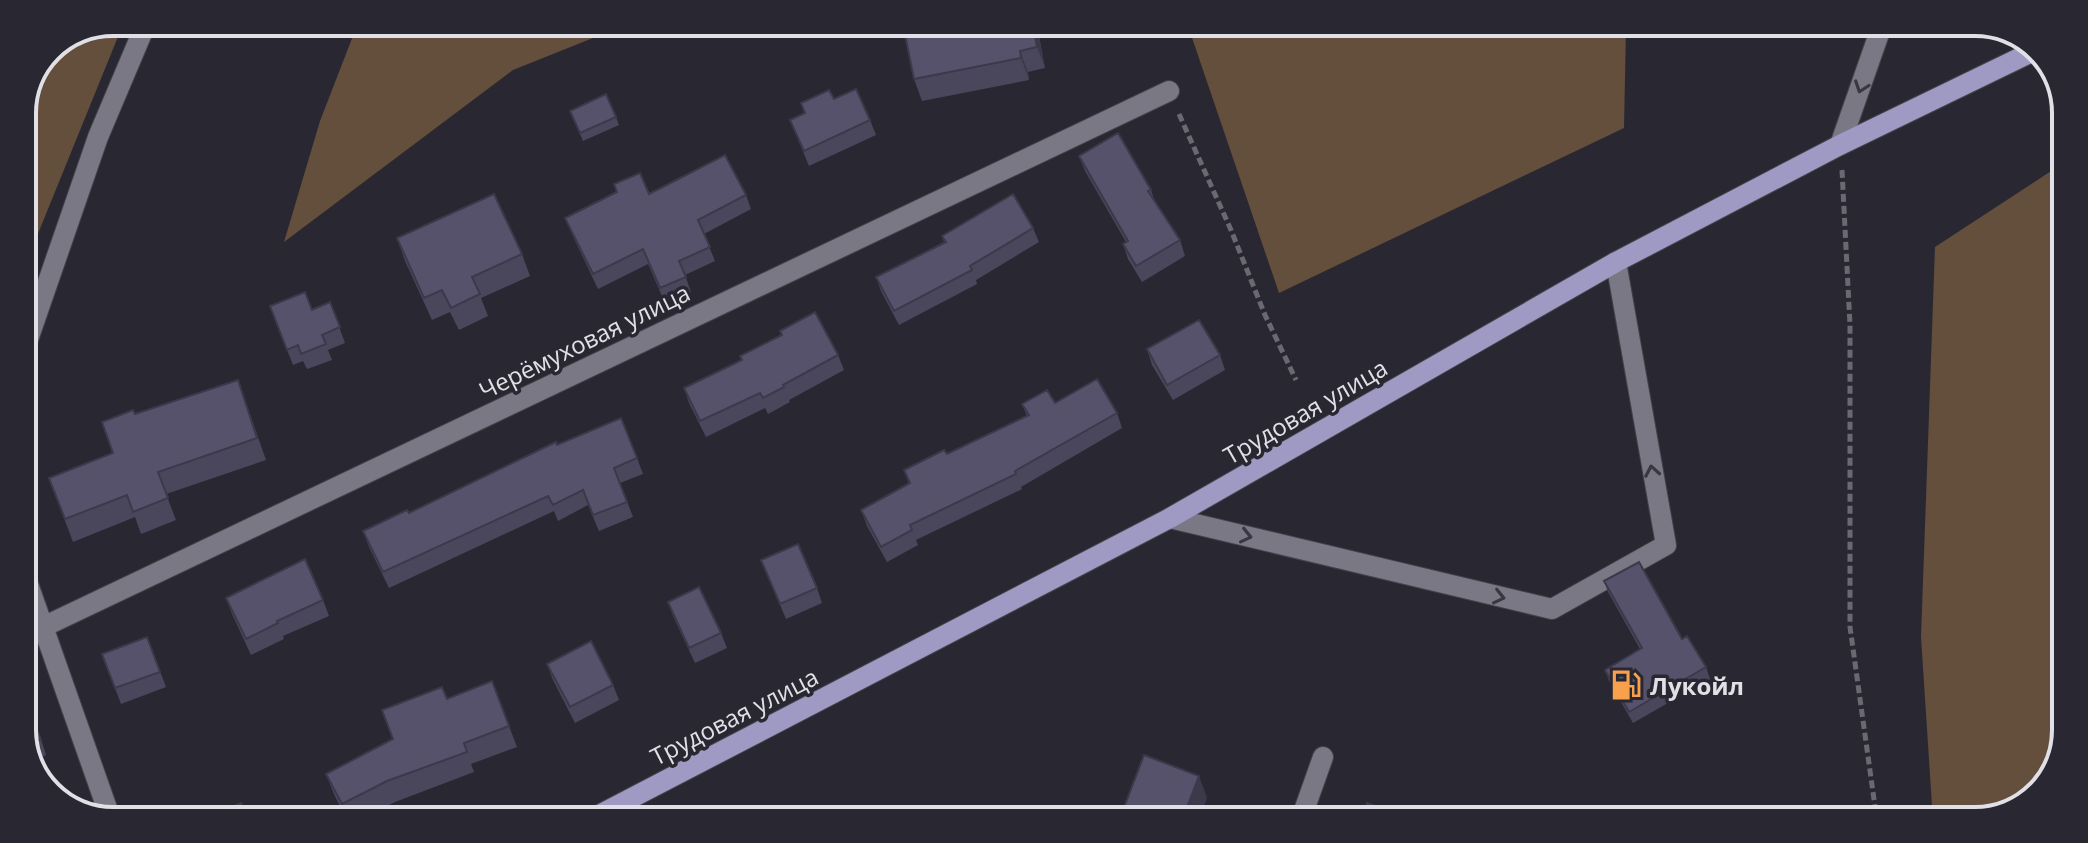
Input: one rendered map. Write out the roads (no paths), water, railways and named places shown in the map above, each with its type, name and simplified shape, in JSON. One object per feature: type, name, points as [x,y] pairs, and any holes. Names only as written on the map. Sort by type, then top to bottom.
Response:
[{"type":"main road","name":"Трудовая улица","points":[[614,807],[1170,518],[1616,262],[1840,145],[2026,55]]},
{"type":"street","points":[[36,316],[98,137],[141,36]]},
{"type":"street","points":[[1840,145],[1878,36]]},
{"type":"street","name":"Черёмуховая улица","points":[[36,631],[1169,91]]},
{"type":"street","points":[[1170,518],[1552,609],[1666,545],[1616,262]]},
{"type":"street","points":[[36,606],[106,806]]},
{"type":"street","points":[[1305,807],[1323,757]]},
{"type":"place","name":"Лукойл","points":[[1626,685]]}]
